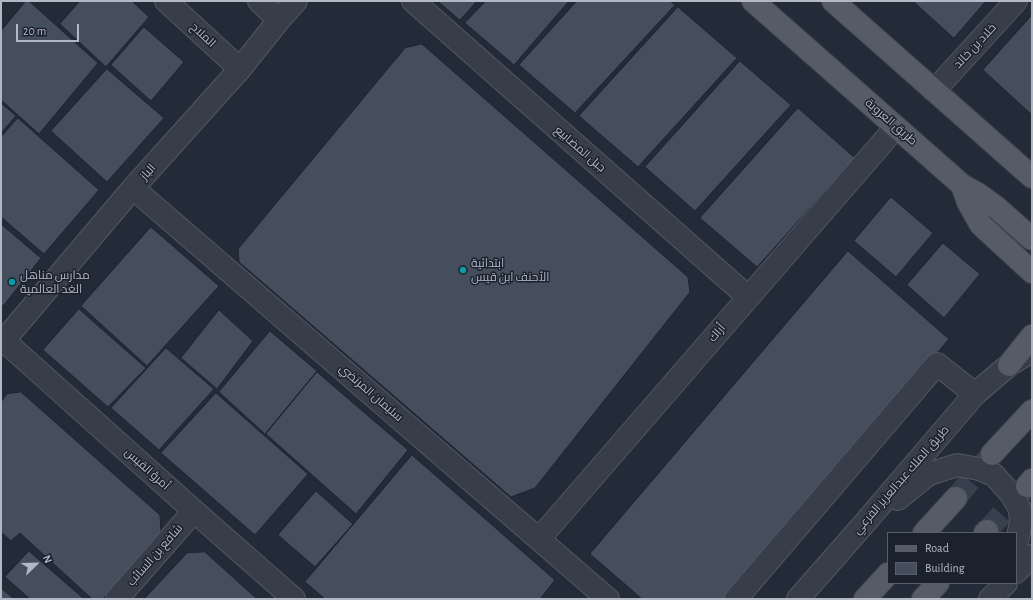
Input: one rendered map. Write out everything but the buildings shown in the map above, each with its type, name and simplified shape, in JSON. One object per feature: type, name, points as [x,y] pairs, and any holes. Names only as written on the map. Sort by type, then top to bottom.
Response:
[{"type":"main road","name":"طريق العروبة","points":[[753,1],[962,185],[996,207],[1032,239]]},
{"type":"main road","points":[[833,1],[1032,177]]},
{"type":"main road","points":[[962,185],[968,202],[981,225],[1032,272]]},
{"type":"main road","points":[[1009,365],[1032,336]]},
{"type":"main road","points":[[992,454],[1032,411]]},
{"type":"main road","points":[[925,532],[956,498]]},
{"type":"main road","points":[[865,599],[887,575]]},
{"type":"main road","points":[[923,599],[937,584]]},
{"type":"street","name":"الملاح","points":[[166,1],[240,68]]},
{"type":"street","points":[[259,1],[279,20]]},
{"type":"street","name":"الباز","points":[[2,341],[133,188],[240,68],[296,1]]},
{"type":"street","name":"جبل المضابيع","points":[[413,1],[748,297]]},
{"type":"street","name":"خلاد بن خالد","points":[[934,91],[1016,1]]},
{"type":"street","name":"أراك","points":[[539,539],[896,127]]},
{"type":"street","name":"سليمان المرتضي","points":[[133,188],[608,599]]},
{"type":"street","name":"أمرؤ القيس","points":[[2,341],[294,599]]},
{"type":"street","name":"طريق الملك عبدالعزيز الفرعي","points":[[798,599],[975,394],[1009,365],[1032,350]]},
{"type":"street","points":[[736,599],[937,364],[975,394]]},
{"type":"street","points":[[863,525],[929,474],[957,465],[978,469],[994,475],[1011,494],[1020,509],[1021,522],[1017,541]]},
{"type":"street","name":"شافع بن السائب","points":[[117,599],[194,511]]},
{"type":"street","points":[[1017,571],[1032,556]]},
{"type":"street","points":[[980,599],[989,584]]},
{"type":"street","points":[[990,599],[1005,584]]},
{"type":"tunnel","points":[[956,498],[991,455]]},
{"type":"tunnel","points":[[987,531],[1026,487]]},
{"type":"place","name":"ابتدائية الأحنف ابن قيس","points":[[463,270]]},
{"type":"place","name":"مدارس مناهل الغد العالمية","points":[[12,282]]}]
